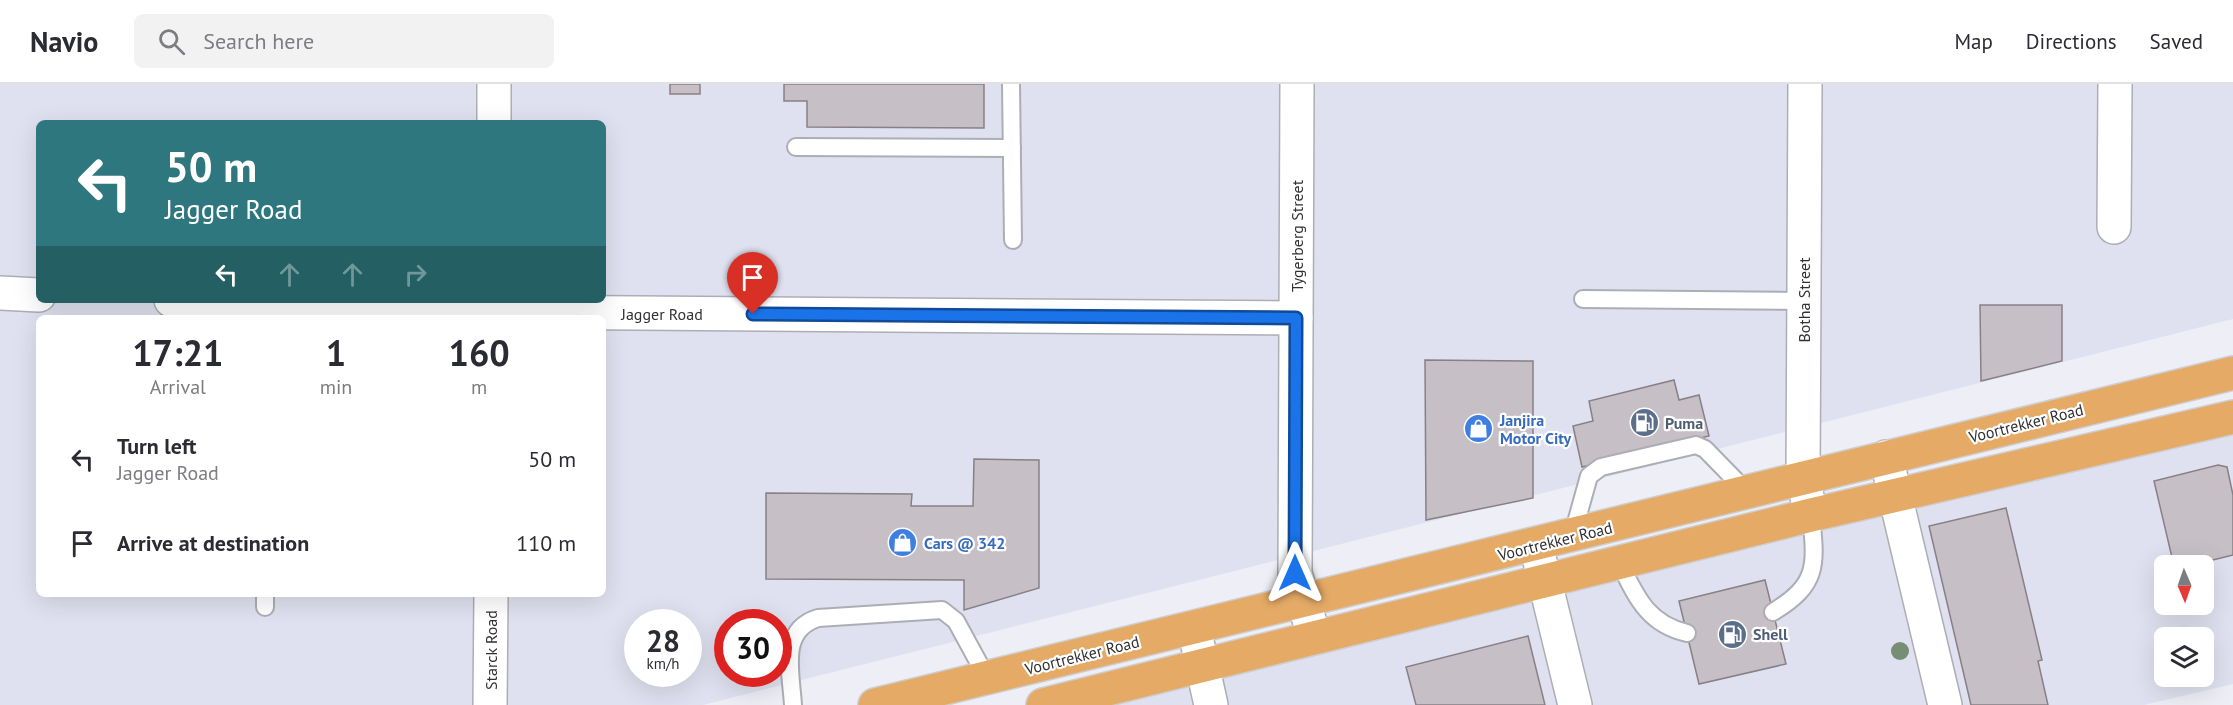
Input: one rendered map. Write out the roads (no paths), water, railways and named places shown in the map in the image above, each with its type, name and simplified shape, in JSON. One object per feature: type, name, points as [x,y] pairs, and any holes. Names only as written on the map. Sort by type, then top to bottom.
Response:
[{"type":"main road","name":"Voortrekker Road","points":[[875,705],[1572,537],[1886,457],[2233,373]]},
{"type":"main road","points":[[1043,705],[1314,636],[1811,515],[2233,417]]},
{"type":"street","points":[[494,84],[494,120]]},
{"type":"street","name":"Tygerberg Street","points":[[1297,84],[1295,573],[1314,636]]},
{"type":"street","name":"Botha Street","points":[[1805,84],[1803,478],[1811,515]]},
{"type":"street","points":[[2114,227],[2115,84]]},
{"type":"street","points":[[0,293],[36,295]]},
{"type":"street","name":"Jagger Road","points":[[268,303],[493,310],[1296,318]]},
{"type":"street","points":[[1886,457],[1945,705]]},
{"type":"street","points":[[1536,545],[1575,705]]},
{"type":"street","name":"Starck Road","points":[[490,705],[491,597]]},
{"type":"street","points":[[1194,628],[1211,705]]},
{"type":"lane","points":[[1011,84],[1013,240]]},
{"type":"lane","points":[[796,147],[1012,148]]},
{"type":"lane","points":[[1582,299],[1804,301]]},
{"type":"lane","points":[[1572,537],[1589,476],[1601,467],[1696,445],[1705,448],[1747,492]]},
{"type":"lane","points":[[1773,612],[1796,598],[1809,579],[1815,556],[1811,515]]},
{"type":"lane","points":[[1619,562],[1638,600],[1652,616],[1669,629],[1687,633]]},
{"type":"lane","points":[[793,705],[791,645],[798,628],[804,622],[818,618],[942,610],[957,621],[987,678]]},
{"type":"place","name":"Puma","points":[[1644,423]]},
{"type":"place","name":"Janjira Motor City","points":[[1479,429]]},
{"type":"place","name":"Cars @ 342","points":[[903,543]]},
{"type":"place","name":"Shell","points":[[1732,634]]}]
